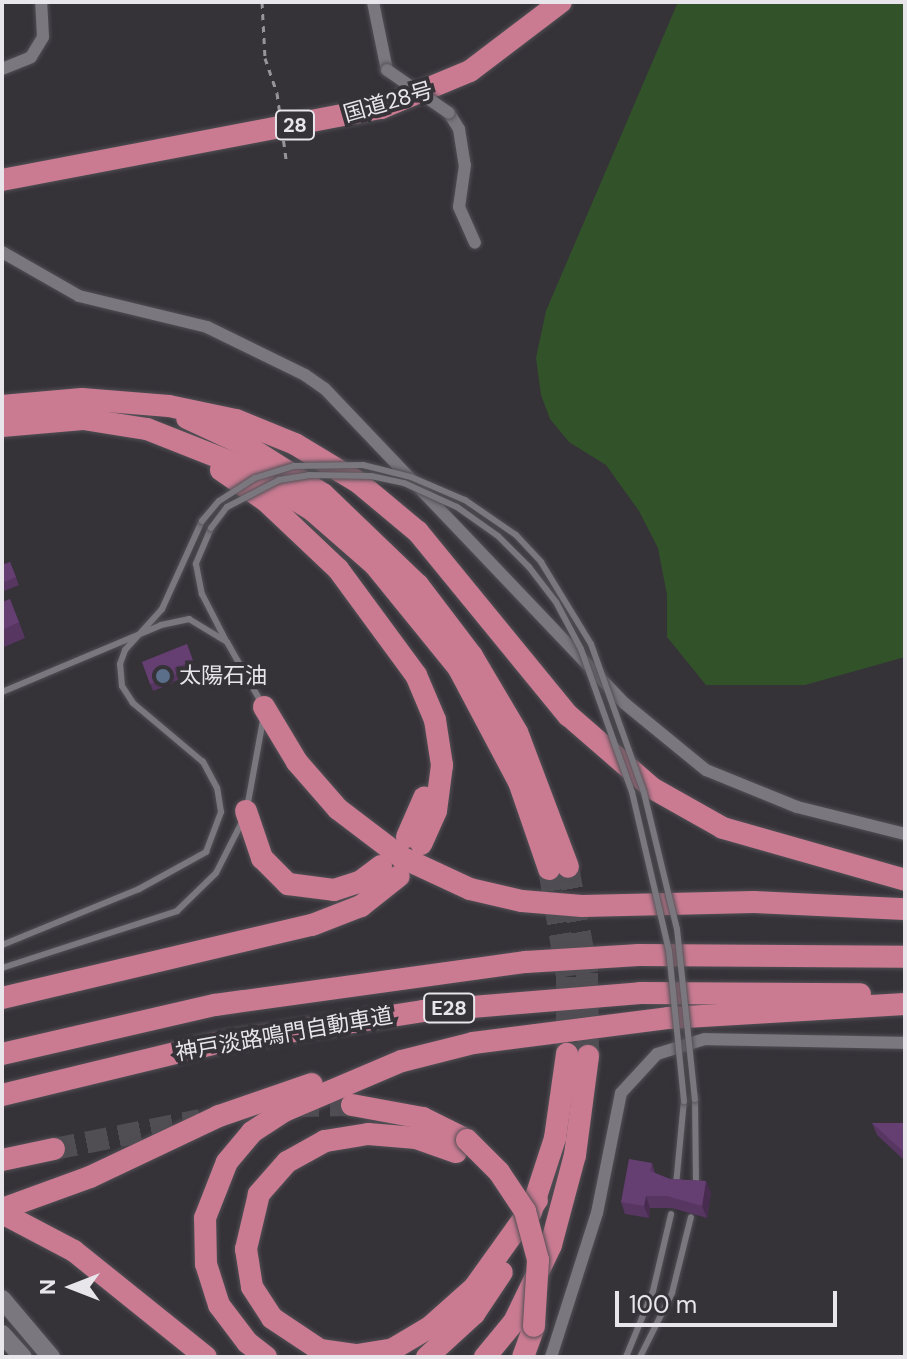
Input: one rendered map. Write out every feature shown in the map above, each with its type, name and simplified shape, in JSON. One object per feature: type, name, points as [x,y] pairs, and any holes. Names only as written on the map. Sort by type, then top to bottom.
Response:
[{"type":"highway","name":"国道28号","points":[[2,180],[381,108],[470,71],[561,2]]},
{"type":"highway","points":[[2,406],[68,399],[140,403],[236,420],[295,444],[358,482],[391,507],[449,566],[568,715],[652,788],[723,828],[905,880]]},
{"type":"highway","points":[[2,426],[83,419],[147,429],[207,450],[281,488],[375,565],[432,630],[481,703],[559,868],[517,732],[472,656],[418,585],[356,522],[279,464],[193,420],[140,403]]},
{"type":"highway","points":[[147,429],[204,459],[290,522],[361,596],[416,675],[435,720],[442,765],[436,811],[414,841]]},
{"type":"highway","points":[[264,707],[297,762],[349,818],[401,857],[470,889],[559,905],[754,902],[905,909]]},
{"type":"highway","points":[[2,998],[312,925],[361,906],[390,871],[334,890],[288,884],[262,858],[246,811]]},
{"type":"highway","name":"神戸淡路鳴門自動車道","points":[[2,1054],[215,1005],[496,966],[639,955],[905,957]]},
{"type":"highway","name":"神戸淡路鳴門自動車道","points":[[2,1095],[217,1043],[531,999],[640,993],[905,995]]},
{"type":"highway","points":[[2,1211],[56,1190],[219,1116],[402,1061],[551,1031],[669,1018],[905,1004]]},
{"type":"highway","points":[[427,1357],[457,1333],[490,1292],[537,1200],[577,1055],[575,1155],[551,1245],[514,1322],[485,1357]]},
{"type":"highway","points":[[266,1357],[231,1324],[210,1284],[205,1218],[217,1179],[239,1145],[267,1121],[402,1061]]},
{"type":"highway","points":[[352,1105],[423,1118],[462,1146],[501,1185],[522,1217],[538,1260],[534,1326],[523,1357]]},
{"type":"highway","points":[[462,1146],[368,1134],[325,1141],[287,1162],[259,1194],[246,1249],[252,1287],[272,1318],[320,1350],[357,1355],[393,1349],[430,1327],[474,1288],[537,1200]]},
{"type":"highway","points":[[2,1160],[54,1149]]},
{"type":"highway","points":[[2,1211],[74,1251],[206,1357]]},
{"type":"main road","points":[[2,1299],[51,1357]]},
{"type":"main road","points":[[2,1334],[23,1357]]},
{"type":"street","points":[[2,69],[31,57],[43,37],[41,2]]},
{"type":"street","points":[[373,2],[387,70],[449,113],[459,129],[465,165],[459,207],[475,243]]},
{"type":"street","points":[[2,252],[79,296],[207,327],[305,375],[325,389],[624,703],[706,770],[797,807],[905,834]]},
{"type":"street","points":[[551,1357],[597,1213],[621,1093],[657,1054],[705,1039],[905,1043]]},
{"type":"lane","points":[[2,945],[181,869],[206,852],[221,812],[217,788],[203,762],[133,703],[122,686],[120,664],[138,635],[162,609],[202,521],[219,501],[255,478],[294,466],[363,465],[411,477],[465,500],[516,535],[541,562],[591,644],[644,793],[677,929],[695,1099],[696,1188]]},
{"type":"lane","points":[[2,968],[177,911],[216,873],[246,811],[261,743],[264,707],[202,594],[196,564],[211,528],[227,507],[279,480],[309,475],[371,476],[404,483],[457,507],[498,536],[529,567],[556,602],[581,649],[632,792],[669,951],[684,1101],[676,1185]]},
{"type":"lane","points":[[2,692],[138,635],[189,619],[227,642]]},
{"type":"lane","points":[[626,1357],[653,1291],[671,1214]]},
{"type":"lane","points":[[640,1357],[677,1280],[691,1217]]},
{"type":"path","points":[[262,2],[265,58],[277,93],[286,159]]},
{"type":"green space","points":[[678,2],[905,2],[905,657],[805,685],[706,685],[667,637],[667,595],[658,548],[639,511],[606,465],[569,442],[550,419],[541,395],[536,358],[546,311]]},
{"type":"building","points":[[10,562],[16,577],[2,583],[2,565]]},
{"type":"building","points":[[10,599],[19,622],[2,630],[2,602]]},
{"type":"building","points":[[187,644],[193,661],[174,668],[176,674],[150,684],[142,662]]},
{"type":"building","points":[[872,1123],[905,1123],[905,1153]]},
{"type":"building","points":[[629,1159],[652,1163],[650,1171],[670,1179],[706,1181],[702,1206],[667,1196],[646,1196],[644,1206],[621,1202]]},
{"type":"tunnel","points":[[568,867],[587,973],[588,1056]]},
{"type":"tunnel","points":[[549,869],[567,977],[567,1054]]},
{"type":"tunnel","points":[[297,1106],[352,1105]]},
{"type":"tunnel","points":[[54,1149],[200,1120]]},
{"type":"place","name":"太陽石油","points":[[163,676]]}]
